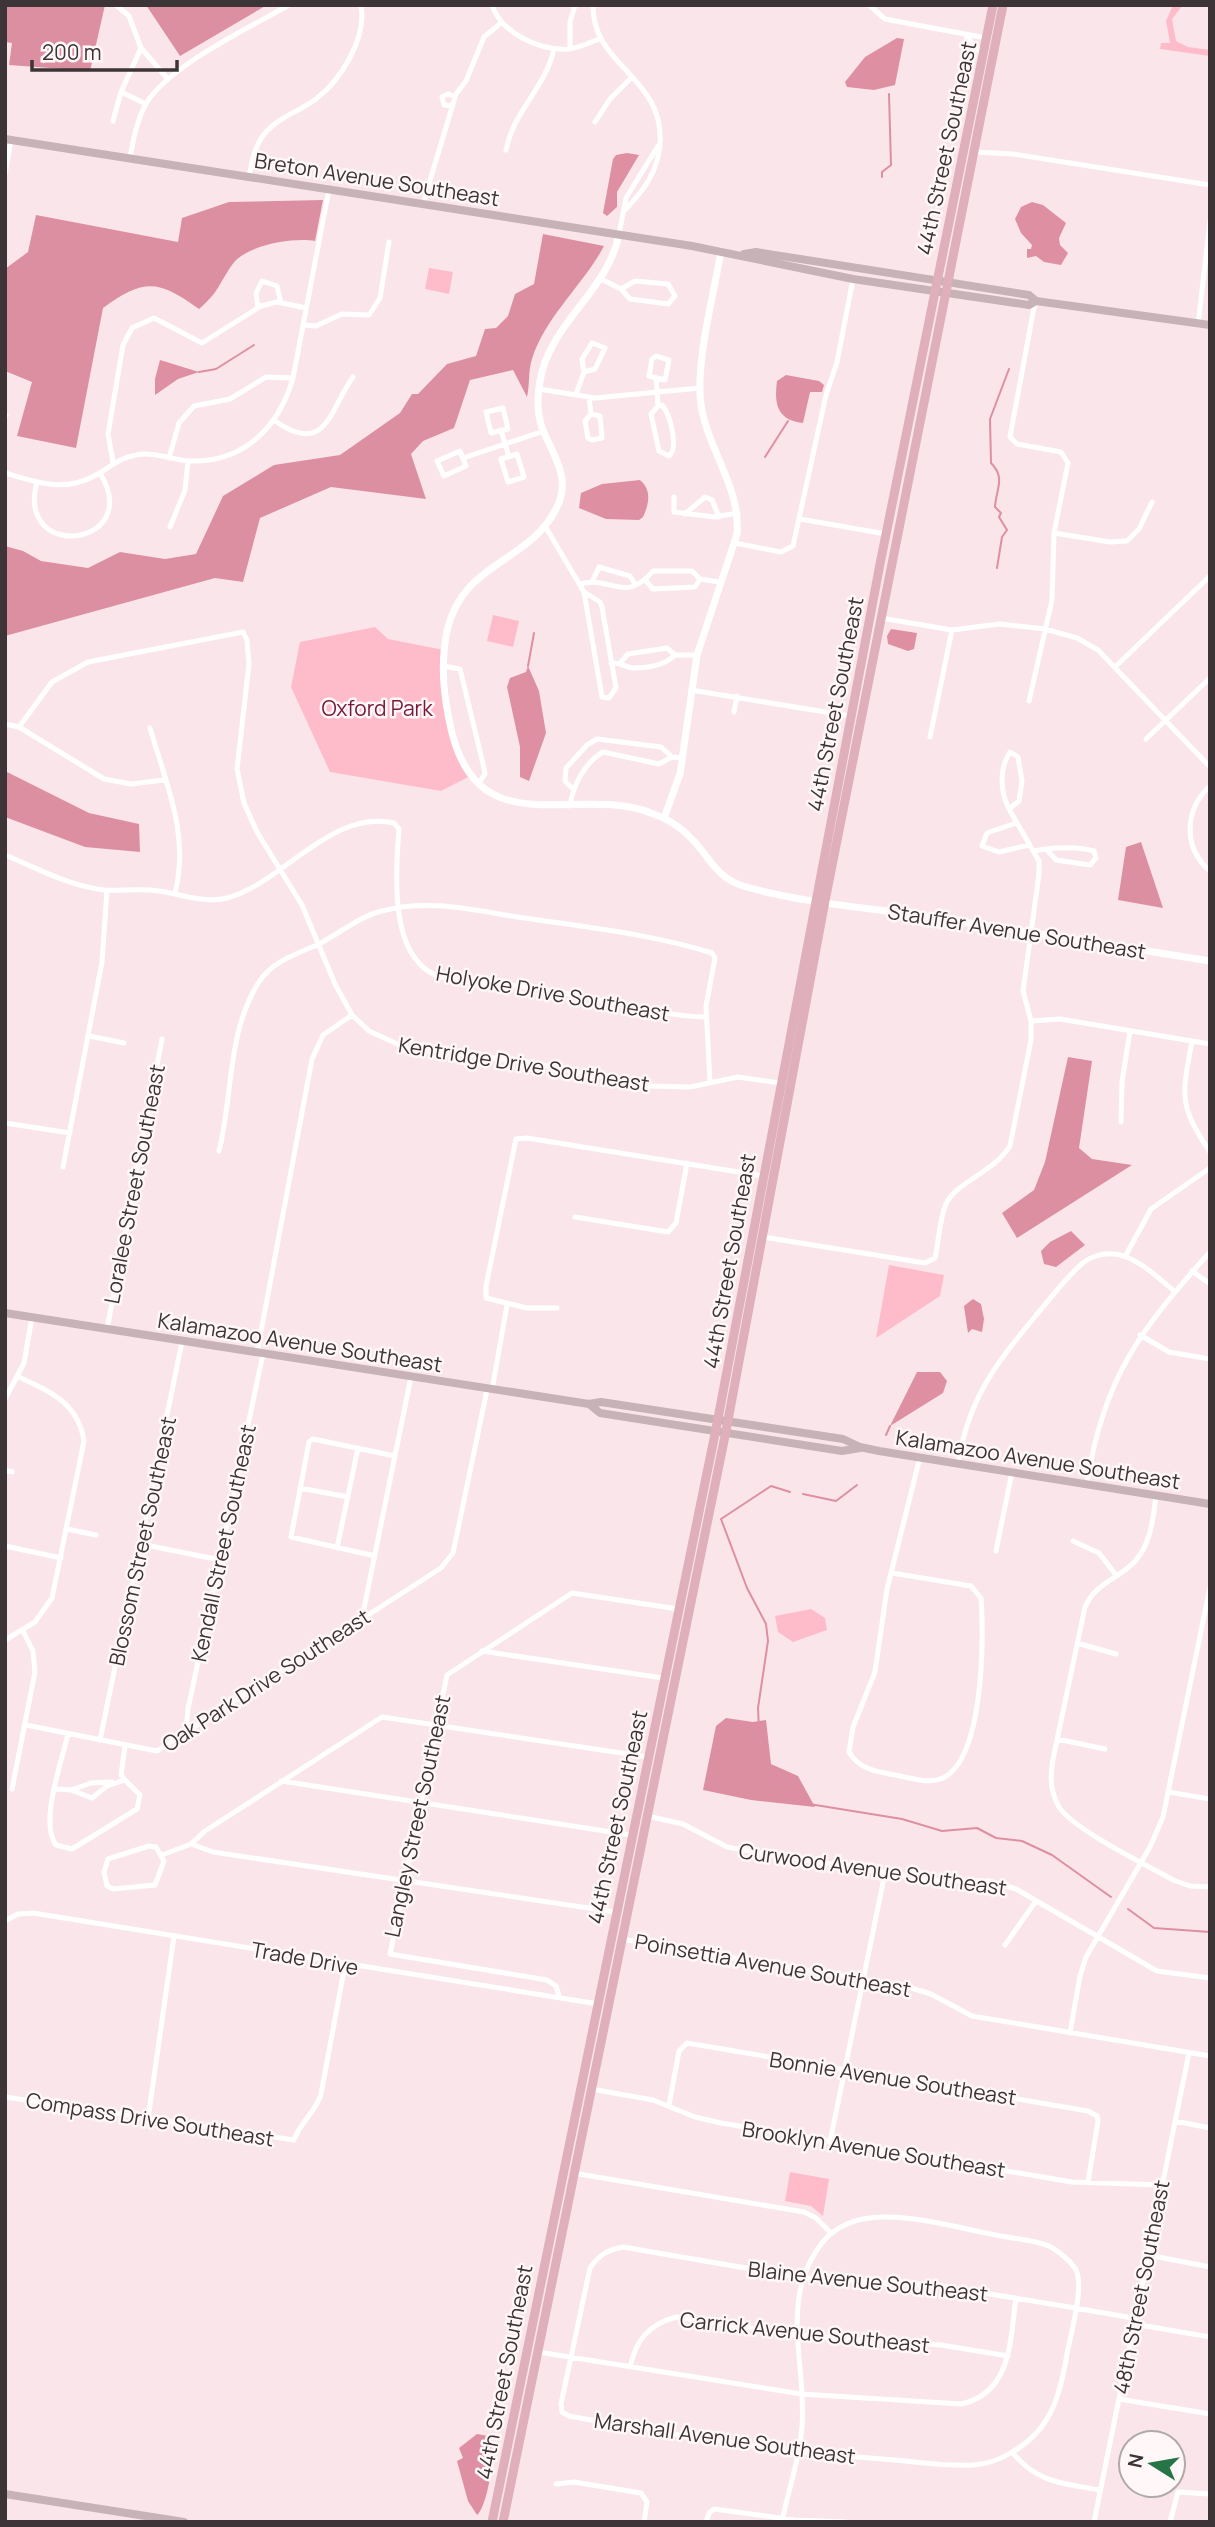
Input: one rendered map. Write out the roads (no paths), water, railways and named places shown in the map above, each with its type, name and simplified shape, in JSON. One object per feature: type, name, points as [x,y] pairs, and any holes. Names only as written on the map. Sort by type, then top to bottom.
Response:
[{"type":"main road","name":"44th Street Southeast","points":[[503,2522],[727,1426],[825,901],[923,404],[961,161],[993,5]]},
{"type":"main road","name":"44th Street Southeast","points":[[492,2522],[596,2003],[717,1424],[798,987],[911,405],[969,174],[1003,5]]},
{"type":"main road","points":[[986,38],[993,52]]},
{"type":"main road","points":[[966,137],[967,148],[974,152]]},
{"type":"main road","name":"Breton Avenue Southeast","points":[[8,140],[744,254],[756,252],[860,268],[996,300],[1029,305],[1036,301]]},
{"type":"main road","points":[[961,161],[969,174]]},
{"type":"main road","name":"Breton Avenue Southeast","points":[[744,254],[754,261],[853,279],[1017,293],[1029,295],[1036,301],[1210,326]]},
{"type":"main road","points":[[788,267],[820,268],[827,263]]},
{"type":"main road","points":[[836,276],[841,269],[860,268]]},
{"type":"main road","points":[[996,300],[1010,298],[1017,293]]},
{"type":"main road","points":[[915,388],[918,400],[923,404]]},
{"type":"main road","points":[[911,405],[920,420]]},
{"type":"main road","points":[[886,534],[887,550],[894,554]]},
{"type":"main road","points":[[873,600],[875,613],[881,618]]},
{"type":"main road","points":[[850,716],[857,724],[853,758]]},
{"type":"main road","points":[[840,767],[842,776],[849,780]]},
{"type":"main road","points":[[835,793],[845,802]]},
{"type":"main road","points":[[798,987],[800,993],[795,1015],[802,1026]]},
{"type":"main road","points":[[780,1083],[788,1100]]},
{"type":"main road","points":[[755,1217],[757,1232],[762,1237]]},
{"type":"main road","points":[[749,1252],[757,1268]]},
{"type":"main road","name":"Kalamazoo Avenue Southeast","points":[[5,1313],[490,1390],[589,1404],[601,1402],[623,1405],[842,1451],[860,1447]]},
{"type":"main road","name":"Kalamazoo Avenue Southeast","points":[[589,1404],[600,1413],[717,1424]]},
{"type":"main road","points":[[609,1414],[610,1408],[623,1405]]},
{"type":"main road","name":"Kalamazoo Avenue Southeast","points":[[727,1426],[833,1437],[860,1447],[1210,1504]]},
{"type":"main road","points":[[816,1446],[830,1445],[833,1437]]},
{"type":"main road","points":[[695,1525],[703,1539]]},
{"type":"main road","points":[[682,1591],[689,1606]]},
{"type":"main road","points":[[678,1609],[686,1624]]},
{"type":"main road","points":[[660,1698],[662,1707],[668,1711]]},
{"type":"main road","points":[[639,1796],[640,1809],[647,1816]]},
{"type":"main road","points":[[631,1835],[639,1850]]},
{"type":"main road","points":[[614,1917],[615,1933],[621,1939]]},
{"type":"main road","points":[[566,2154],[568,2167],[573,2173]]},
{"type":"main road","points":[[554,2212],[563,2227]]},
{"type":"main road","points":[[531,2330],[531,2344],[538,2352]]},
{"type":"main road","points":[[502,2473],[509,2479],[509,2493]]},
{"type":"main road","points":[[5,2494],[184,2522]]},
{"type":"street","points":[[116,5],[129,16],[141,48],[167,78]]},
{"type":"street","points":[[130,158],[137,125],[146,104],[167,78],[289,5]]},
{"type":"street","points":[[249,177],[260,141],[267,131],[317,99],[339,75],[359,31],[360,5]]},
{"type":"street","points":[[492,5],[501,23],[513,33],[554,49],[570,49],[599,39]]},
{"type":"street","points":[[570,49],[570,22],[575,5]]},
{"type":"street","points":[[593,5],[592,17],[599,39],[655,105],[660,122],[658,162],[652,178],[625,210]]},
{"type":"street","points":[[869,5],[886,19],[986,38]]},
{"type":"street","points":[[424,204],[454,94],[466,80],[484,37],[501,23]]},
{"type":"street","points":[[966,36],[983,55]]},
{"type":"street","points":[[113,121],[121,92],[141,48]]},
{"type":"street","points":[[506,150],[513,122],[547,75],[554,49]]},
{"type":"street","points":[[595,122],[610,99],[632,77]]},
{"type":"street","points":[[121,92],[146,104]]},
{"type":"street","points":[[450,108],[442,99],[454,94]]},
{"type":"street","points":[[5,174],[8,140]]},
{"type":"street","points":[[660,141],[625,198],[625,210],[613,257],[546,357],[539,389],[539,413],[544,431],[558,458],[562,481],[559,504],[545,526],[467,587],[456,603],[448,625],[443,666],[446,706],[461,760],[479,783],[510,802],[625,807],[664,818],[683,758],[690,690],[697,655],[719,582],[735,543],[738,513],[704,419],[700,388],[721,250]]},
{"type":"street","points":[[974,152],[1013,154],[1210,185]]},
{"type":"street","points":[[5,473],[65,486],[82,482],[113,462],[138,454],[204,461],[237,451],[262,436],[275,421],[293,378],[329,189]]},
{"type":"street","points":[[1198,324],[1210,221]]},
{"type":"street","points":[[303,326],[316,326],[342,314],[369,315],[380,298],[389,242]]},
{"type":"street","points":[[599,278],[621,289],[630,299],[668,304],[675,296],[668,284],[630,282],[621,289]]},
{"type":"street","points":[[735,543],[786,551],[793,546],[826,395],[838,362],[853,279]]},
{"type":"street","points":[[258,307],[256,293],[262,281],[277,286],[281,303]]},
{"type":"street","points":[[1029,701],[1054,583],[1054,533],[1068,463],[1066,456],[1056,450],[1013,442],[1009,432],[1036,301]]},
{"type":"street","points":[[113,462],[108,444],[112,406],[123,345],[130,330],[154,318],[192,341],[207,342],[258,307],[281,303],[306,308]]},
{"type":"street","points":[[576,394],[584,372],[582,359],[592,343],[604,348],[596,369],[584,372]]},
{"type":"street","points":[[656,356],[669,359],[666,380],[656,379],[649,376],[652,359],[656,356]]},
{"type":"street","points":[[169,458],[178,423],[194,407],[230,399],[266,377],[293,378]]},
{"type":"street","points":[[275,421],[298,433],[321,428],[334,416],[353,377]]},
{"type":"street","points":[[656,379],[658,406]]},
{"type":"street","points":[[539,389],[589,397],[700,388]]},
{"type":"street","points":[[589,397],[591,414],[585,421],[588,438],[602,438],[600,416],[591,414]]},
{"type":"street","points":[[662,405],[666,410],[674,445],[669,456],[659,451],[651,414],[658,406],[662,405]]},
{"type":"street","points":[[503,408],[508,429],[501,430],[491,433],[486,412],[503,408]]},
{"type":"street","points":[[501,430],[509,457]]},
{"type":"street","points":[[463,458],[544,431]]},
{"type":"street","points":[[460,451],[463,458],[466,466],[444,476],[437,461],[460,451]]},
{"type":"street","points":[[517,454],[524,477],[508,482],[501,459],[509,457],[517,454]]},
{"type":"street","points":[[170,527],[185,490],[188,461]]},
{"type":"street","points":[[37,482],[33,501],[42,523],[53,533],[81,536],[95,530],[108,511],[109,492],[100,472]]},
{"type":"street","points":[[685,514],[705,497],[712,500],[719,517]]},
{"type":"street","points":[[674,498],[673,512],[719,517],[738,513]]},
{"type":"street","points":[[1054,533],[1110,542],[1127,541],[1139,529],[1152,502]]},
{"type":"street","points":[[800,519],[886,534]]},
{"type":"street","points":[[545,526],[584,592],[602,697],[612,697],[616,688],[602,607],[600,602],[584,592]]},
{"type":"street","points":[[593,580],[599,567],[630,576],[635,584]]},
{"type":"street","points":[[580,583],[593,580],[623,590],[646,581],[653,572],[692,571],[700,579],[719,582]]},
{"type":"street","points":[[1115,667],[1210,576]]},
{"type":"street","points":[[646,581],[652,588],[682,588],[696,586],[700,579]]},
{"type":"street","points":[[881,618],[952,630],[999,624],[1045,629],[1089,644],[1115,667],[1210,767]]},
{"type":"street","points":[[930,737],[952,630]]},
{"type":"street","name":"Kentridge Drive Southeast","points":[[19,727],[52,682],[88,662],[243,632],[247,640],[249,664],[237,769],[246,811],[281,869],[352,1015],[369,1031],[406,1048],[522,1061],[648,1086],[691,1087],[738,1077],[780,1083]]},
{"type":"street","points":[[621,662],[628,654],[667,648],[675,655],[697,655]]},
{"type":"street","points":[[611,663],[621,662],[632,668],[666,663],[675,655]]},
{"type":"street","points":[[443,666],[460,668],[484,768],[479,783]]},
{"type":"street","points":[[1146,738],[1210,678]]},
{"type":"street","points":[[690,690],[850,716]]},
{"type":"street","points":[[734,712],[737,696]]},
{"type":"street","points":[[5,724],[19,727],[104,779],[131,784],[164,780]]},
{"type":"street","points":[[150,728],[181,843],[175,893]]},
{"type":"street","points":[[572,788],[565,781],[566,768],[593,740],[606,738],[661,747],[672,757]]},
{"type":"street","points":[[762,1237],[925,1263],[935,1258],[944,1210],[950,1198],[1001,1160],[1010,1146],[1028,1059],[1031,1021],[1023,991],[1040,874],[1034,851],[1016,823],[1009,808],[1002,790],[1007,755],[1013,751],[1021,763],[1022,788],[1019,801],[1009,808]]},
{"type":"street","points":[[570,806],[572,788],[593,758],[603,752],[659,764],[672,757],[683,758]]},
{"type":"street","points":[[1210,786],[1195,804],[1189,832],[1196,856],[1210,872]]},
{"type":"street","name":"Stauffer Avenue Southeast","points":[[664,818],[692,839],[720,874],[729,880],[825,901],[1210,961]]},
{"type":"street","name":"Holyoke Drive Southeast","points":[[281,869],[350,827],[387,821],[398,825],[399,907],[406,939],[418,962],[440,977],[528,987],[623,1006],[705,1017]]},
{"type":"street","points":[[1016,823],[987,832],[982,846],[999,852],[1029,845]]},
{"type":"street","points":[[1034,851],[1052,846],[1086,849],[1094,852],[1097,858],[1090,865],[1069,862],[1053,859],[1046,849]]},
{"type":"street","points":[[5,855],[66,882],[107,890],[148,889],[208,899],[228,898],[281,869]]},
{"type":"street","points":[[63,1167],[102,962],[107,890]]},
{"type":"street","points":[[219,1151],[239,1028],[249,999],[271,967],[380,911],[399,907],[426,904],[563,922],[713,954],[705,1017],[710,1082]]},
{"type":"street","name":"Kendall Street Southeast","points":[[186,1732],[188,1709],[260,1353],[312,1059],[324,1035],[352,1015]]},
{"type":"street","points":[[1031,1021],[1060,1019],[1210,1044]]},
{"type":"street","points":[[1121,1122],[1122,1082],[1130,1031]]},
{"type":"street","points":[[89,1036],[124,1043]]},
{"type":"street","name":"Loralee Street Southeast","points":[[107,1329],[162,1039]]},
{"type":"street","points":[[1192,1041],[1183,1100],[1188,1117],[1210,1152]]},
{"type":"street","points":[[5,1123],[70,1133]]},
{"type":"street","points":[[557,1308],[507,1305],[486,1298],[486,1286],[516,1139],[527,1138],[763,1176]]},
{"type":"street","points":[[575,1217],[668,1232],[676,1223],[687,1163]]},
{"type":"street","points":[[1126,1255],[1139,1225],[1151,1209],[1210,1168]]},
{"type":"street","points":[[1087,1484],[1099,1422],[1112,1387],[1140,1335],[1174,1291],[1210,1252]]},
{"type":"street","points":[[958,1463],[967,1419],[996,1364],[1084,1262],[1100,1254],[1126,1255],[1174,1291]]},
{"type":"street","points":[[1192,1272],[1210,1284]]},
{"type":"street","points":[[490,1390],[507,1305]]},
{"type":"street","points":[[5,1399],[19,1377],[28,1349],[32,1317]]},
{"type":"street","points":[[1140,1335],[1169,1352],[1210,1359]]},
{"type":"street","name":"Blossom Street Southeast","points":[[100,1741],[182,1342]]},
{"type":"street","points":[[5,1640],[23,1631],[46,1610],[55,1587],[83,1452],[82,1427],[67,1403],[19,1377]]},
{"type":"street","points":[[362,1618],[411,1377]]},
{"type":"street","name":"Oak Park Drive Southeast","points":[[26,1725],[157,1751],[441,1568],[451,1557],[490,1390]]},
{"type":"street","points":[[375,1556],[291,1537],[300,1488],[310,1440],[395,1456]]},
{"type":"street","points":[[337,1548],[358,1448]]},
{"type":"street","points":[[892,1573],[971,1586],[981,1598],[978,1695],[973,1730],[959,1763],[951,1773],[933,1781],[859,1766],[849,1752],[853,1727],[875,1672],[892,1573],[920,1457]]},
{"type":"street","points":[[5,1470],[12,1472]]},
{"type":"street","points":[[996,1551],[1012,1472]]},
{"type":"street","points":[[300,1488],[348,1497]]},
{"type":"street","points":[[1156,1496],[1151,1529],[1143,1550],[1129,1567],[1091,1596],[1085,1607],[1051,1772],[1054,1797],[1071,1819],[1173,1880],[1190,1886],[1210,1887]]},
{"type":"street","points":[[68,1529],[96,1535]]},
{"type":"street","points":[[1073,1541],[1099,1552],[1116,1575]]},
{"type":"street","points":[[141,1544],[220,1560]]},
{"type":"street","points":[[5,1546],[61,1558]]},
{"type":"street","points":[[1070,2033],[1080,1976],[1097,1937],[1142,1862],[1161,1824],[1210,1587]]},
{"type":"street","points":[[482,1651],[572,1593],[678,1609]]},
{"type":"street","points":[[12,1789],[36,1672],[33,1651],[23,1631]]},
{"type":"street","points":[[1077,1643],[1116,1654]]},
{"type":"street","points":[[482,1651],[663,1678]]},
{"type":"street","name":"Langley Street Southeast","points":[[482,1651],[447,1675],[390,1951],[393,1956],[547,1980],[556,1986],[559,1996]]},
{"type":"street","points":[[162,1854],[191,1844],[205,1831],[382,1717],[648,1757]]},
{"type":"street","points":[[68,1734],[50,1816],[51,1838],[56,1845],[72,1849],[140,1805],[136,1788],[121,1775],[125,1745]]},
{"type":"street","points":[[1057,1740],[1105,1749]]},
{"type":"street","points":[[71,1790],[91,1783],[125,1780]]},
{"type":"street","points":[[281,1781],[631,1835]]},
{"type":"street","points":[[56,1789],[71,1790],[92,1798],[116,1782]]},
{"type":"street","points":[[1168,1792],[1210,1799]]},
{"type":"street","name":"Curwood Avenue Southeast","points":[[647,1816],[683,1824],[727,1847],[933,1880],[989,1881],[1016,1889],[1157,1971],[1210,1978]]},
{"type":"street","name":"Poinsettia Avenue Southeast","points":[[191,1844],[213,1852],[404,1880],[614,1917]]},
{"type":"street","points":[[149,1846],[156,1847],[162,1854],[164,1867],[155,1885],[113,1889],[107,1886],[104,1872],[108,1859],[149,1846]]},
{"type":"street","points":[[831,2142],[886,1873]]},
{"type":"street","points":[[1005,1945],[1036,1901]]},
{"type":"street","name":"Trade Drive","points":[[5,1921],[18,1914],[33,1913],[345,1965],[559,1996],[607,2006]]},
{"type":"street","points":[[148,2119],[174,1936]]},
{"type":"street","name":"Poinsettia Avenue Southeast","points":[[621,1939],[923,1991],[972,2016],[1210,2056]]},
{"type":"street","name":"Compass Drive Southeast","points":[[5,2097],[294,2140],[299,2126],[321,2096],[345,1965]]},
{"type":"street","name":"Bonnie Avenue Southeast","points":[[669,2105],[678,2052],[683,2044],[1094,2113],[1098,2120],[1088,2182]]},
{"type":"street","name":"48th Street Southeast","points":[[1094,2522],[1189,2053]]},
{"type":"street","name":"Brooklyn Avenue Southeast","points":[[590,2089],[669,2105],[706,2120],[831,2142],[1088,2182],[1162,2185]]},
{"type":"street","points":[[1175,2121],[1210,2128]]},
{"type":"street","points":[[573,2173],[804,2212],[816,2218],[831,2233]]},
{"type":"street","points":[[783,2520],[802,2424],[795,2335],[797,2306],[814,2253],[831,2233],[860,2219],[882,2217],[1049,2246],[1076,2270],[1080,2287],[1075,2308]]},
{"type":"street","name":"Blaine Avenue Southeast","points":[[562,2412],[561,2404],[590,2268],[598,2256],[609,2249],[623,2247],[804,2278],[940,2286],[1075,2308],[1210,2337]]},
{"type":"street","points":[[1148,2255],[1210,2267]]},
{"type":"street","points":[[538,2352],[801,2394],[961,2404],[981,2398],[999,2381],[1007,2356],[1016,2298]]},
{"type":"street","name":"Marshall Avenue Southeast","points":[[562,2412],[607,2423],[798,2453],[975,2465],[1012,2452],[1037,2433],[1054,2410],[1075,2308]]},
{"type":"street","name":"Carrick Avenue Southeast","points":[[630,2367],[642,2334],[663,2320],[676,2317],[795,2335],[941,2345],[1007,2356]]},
{"type":"street","points":[[1119,2399],[1210,2414]]},
{"type":"street","points":[[1012,2452],[1026,2470],[1038,2476],[1099,2490]]},
{"type":"street","points":[[556,2484],[574,2482],[631,2490],[646,2496],[644,2522]]},
{"type":"street","points":[[1170,2522],[1178,2492],[1210,2494]]},
{"type":"street","points":[[706,2522],[709,2512],[715,2509],[783,2520],[846,2522]]},
{"type":"waterway","points":[[882,177],[882,172],[891,165],[889,94]]},
{"type":"waterway","points":[[199,372],[216,369],[254,345]]},
{"type":"waterway","points":[[997,568],[1002,537],[1007,530],[999,517],[1001,513],[995,507],[999,479],[996,468],[991,463],[990,419],[1009,369]]},
{"type":"waterway","points":[[765,457],[788,421]]},
{"type":"waterway","points":[[528,666],[534,633]]},
{"type":"waterway","points":[[886,1435],[890,1426]]},
{"type":"waterway","points":[[803,1494],[836,1501],[857,1485]]},
{"type":"waterway","points":[[790,1492],[771,1486],[721,1519],[747,1588],[766,1624],[768,1641],[758,1708],[760,1751],[766,1769],[803,1803],[902,1819],[942,1831],[977,1828],[996,1838],[1022,1841],[1052,1855],[1111,1897]]},
{"type":"waterway","points":[[1128,1909],[1154,1928],[1210,1932]]},
{"type":"park label","name":"Oxford Park","points":[[377,708]]}]
